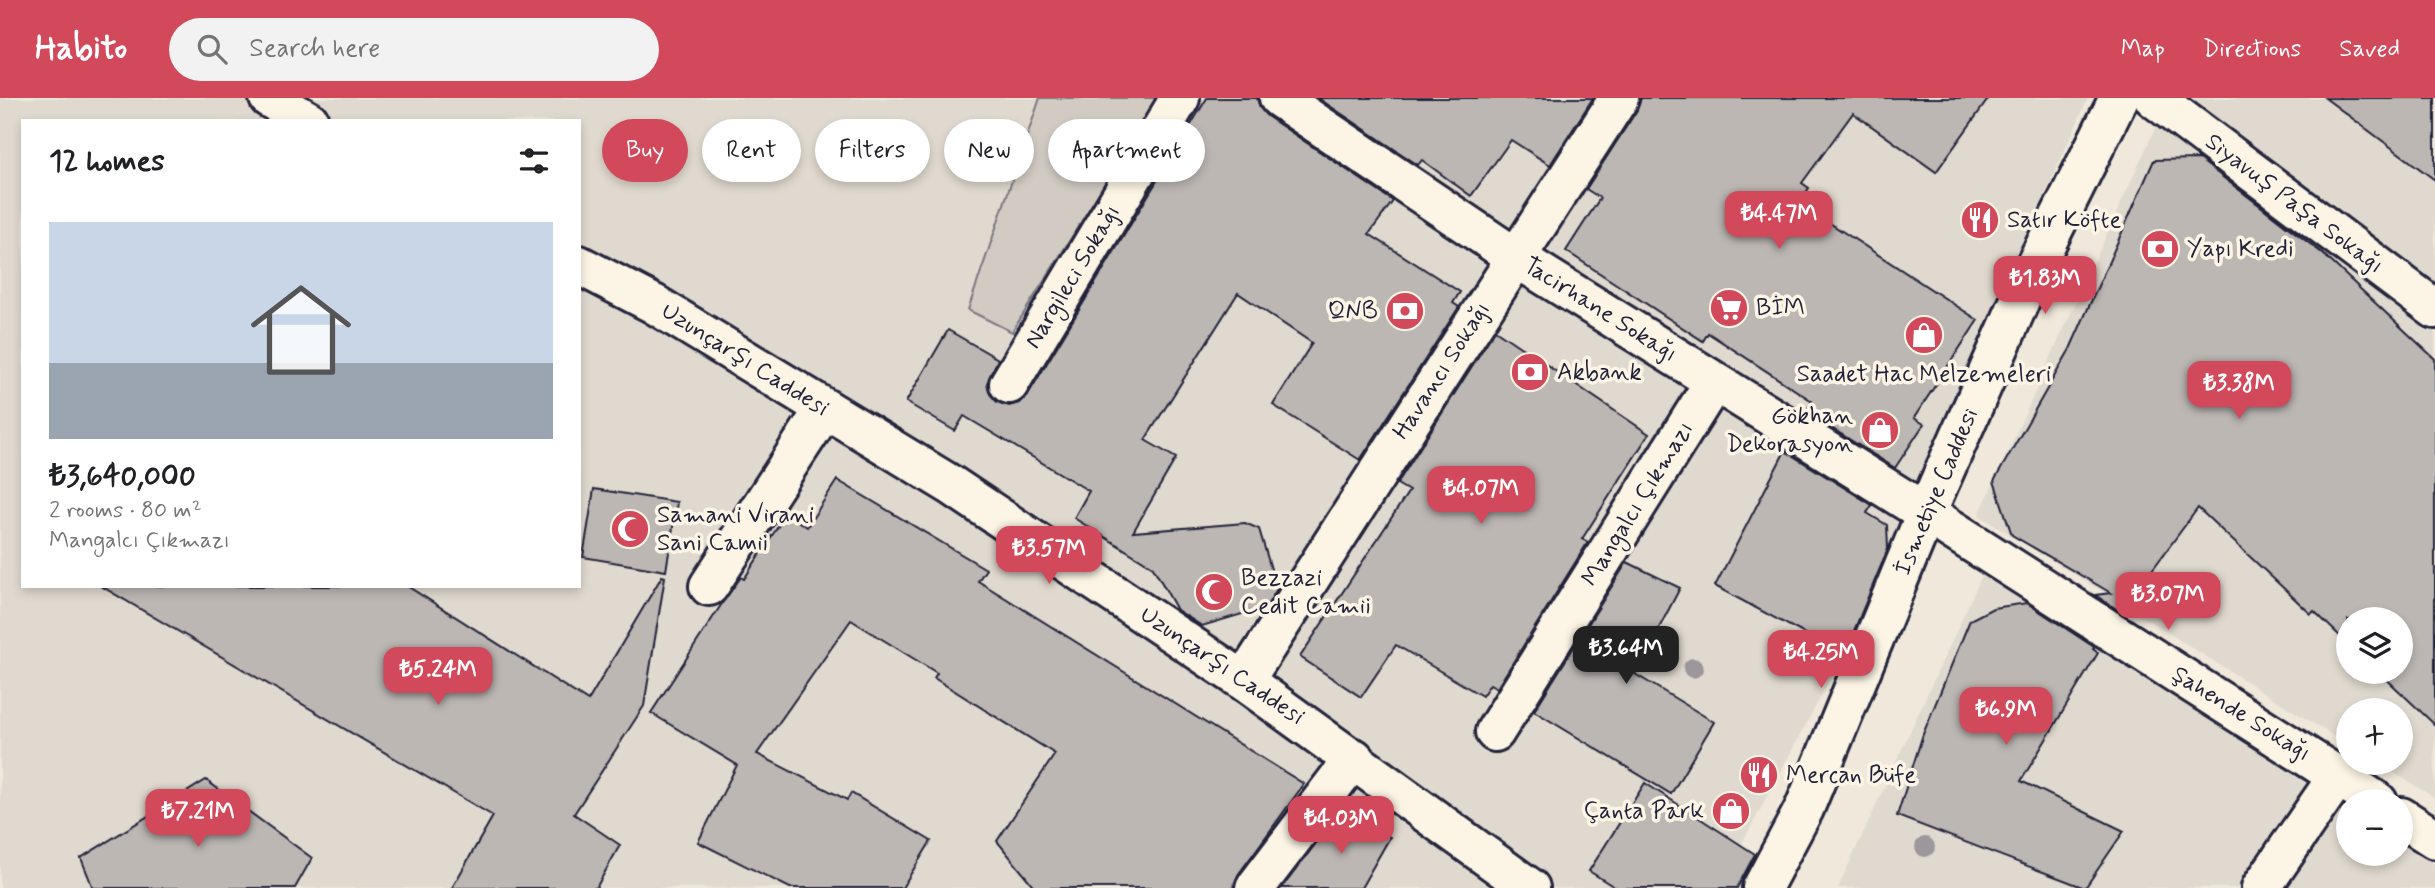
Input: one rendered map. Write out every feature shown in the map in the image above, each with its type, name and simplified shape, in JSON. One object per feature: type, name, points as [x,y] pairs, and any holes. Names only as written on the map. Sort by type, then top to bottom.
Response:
[{"type":"street","points":[[269,98],[306,119]]},
{"type":"street","name":"Nargileci Sokağı","points":[[1009,384],[1180,98]]},
{"type":"street","name":"Tacirhane Sokağı","points":[[1279,98],[1515,257],[1926,513]]},
{"type":"street","name":"Havancı Sokağı","points":[[1244,681],[1619,98]]},
{"type":"street","name":"İsmetiye Caddesi","points":[[1762,888],[1804,809],[1926,513],[2036,264],[2119,98]]},
{"type":"street","name":"Siyavuş Paşa Sokağı","points":[[2154,98],[2435,309]]},
{"type":"street","name":"Uzunçarşı Caddesi","points":[[581,266],[654,304],[951,485],[1244,681],[1354,758],[1530,888]]},
{"type":"street","name":"Mangalcı Çıkmazı","points":[[1495,732],[1714,382]]},
{"type":"street","points":[[709,586],[824,410]]},
{"type":"street","name":"Şahende Sokağı","points":[[1926,513],[2358,789]]},
{"type":"street","points":[[1255,888],[1354,758]]},
{"type":"street","points":[[2261,888],[2339,776]]},
{"type":"street","points":[[2413,825],[2435,839]]},
{"type":"shaded area","points":[[0,98],[2088,98],[1835,670],[1718,888],[0,888]]},
{"type":"shaded area","points":[[1040,98],[1159,98],[1146,119],[1048,119],[1048,182],[1106,182],[1012,332],[968,310],[1011,182],[1034,182],[1033,119]]},
{"type":"shaded area","points":[[2169,98],[2435,98],[2435,798],[2398,775],[2413,775],[2413,698],[2336,698],[2336,738],[1979,515]]},
{"type":"shaded area","points":[[1985,569],[2336,800],[2336,866],[2413,866],[2413,850],[2435,864],[2435,888],[1838,888]]},
{"type":"building","points":[[1207,98],[1257,98],[1260,108],[1267,116],[1393,201],[1369,234],[1460,292],[1453,303],[1459,307],[1360,460],[1273,405],[1312,343],[1238,293],[1145,440],[1176,458],[1133,532],[1245,523],[1259,529],[1277,589],[1266,607],[1202,626],[1177,610],[1153,567],[1074,518],[1089,491],[964,416],[955,431],[906,402],[948,330],[998,359],[987,383],[990,394],[997,402],[1009,406],[1019,403],[1027,396],[1156,182],[1205,182],[1205,119],[1194,119]]},
{"type":"building","points":[[1318,98],[1593,98],[1550,165],[1511,140],[1471,196],[1422,160],[1418,165]]},
{"type":"building","points":[[1641,98],[1989,98],[1936,172],[1853,113],[1802,183],[1809,188],[1799,203],[1978,320],[1914,418],[1924,424],[1895,468],[1806,412],[1812,401],[1708,333],[1703,341],[1566,251],[1600,198],[1586,189],[1637,110]]},
{"type":"building","points":[[2325,98],[2435,98],[2435,180]]},
{"type":"building","points":[[2199,159],[2322,253],[2435,359],[2435,725],[2413,704],[2413,698],[2406,698],[2392,684],[2413,684],[2413,607],[2336,607],[2336,632],[2314,611],[2311,614],[2198,508],[2121,612],[2095,595],[2111,593],[2012,535],[1994,481],[2070,349],[2154,160]]},
{"type":"building","points":[[1495,330],[1649,434],[1582,539],[1588,542],[1497,688],[1490,684],[1482,696],[1396,645],[1361,697],[1300,657],[1409,491],[1397,484]]},
{"type":"building","points":[[1785,451],[1872,505],[1867,513],[1887,525],[1888,549],[1844,655],[1715,586]]},
{"type":"building","points":[[837,480],[986,569],[978,581],[1304,784],[1238,875],[1234,888],[1035,888],[997,841],[1055,754],[934,678],[937,673],[851,620],[757,754],[847,800],[851,793],[931,841],[902,888],[790,888],[698,842],[737,765],[651,713],[723,602],[741,577],[744,579],[786,514],[807,527]]},
{"type":"building","name":"Samani Virani Sani Camii","points":[[594,489],[677,502],[666,571],[583,557]]},
{"type":"building","points":[[1627,562],[1680,588],[1635,674],[1714,722],[1671,794],[1534,711]]},
{"type":"building","points":[[662,576],[665,577],[644,706],[574,814],[620,845],[596,888],[452,888],[493,816],[104,588],[410,588],[588,701]]},
{"type":"building","points":[[2027,603],[2094,647],[2098,653],[2021,781],[2124,831],[2085,888],[1897,816],[1923,734],[1970,620],[1993,608]]},
{"type":"building","points":[[206,780],[312,858],[295,888],[93,888],[81,858]]},
{"type":"building","points":[[1645,783],[1755,854],[1737,888],[1616,888],[1589,871]]},
{"type":"building","points":[[1342,809],[1390,837],[1361,888],[1282,888]]},
{"type":"place","name":"Satır Köfte","points":[[1980,220]]},
{"type":"place","name":"Yapı Kredi","points":[[2160,249]]},
{"type":"place","name":"BİM","points":[[1729,308]]},
{"type":"place","name":"QNB","points":[[1405,311]]},
{"type":"place","name":"Saadet Hac Melzemeleri","points":[[1924,335]]},
{"type":"place","name":"Akbank","points":[[1530,372]]},
{"type":"place","name":"Gökhan Dekorasyon","points":[[1880,430]]},
{"type":"place","name":"Samani Virani Sani Camii","points":[[630,529]]},
{"type":"place","name":"Bezzazi Cedit Camii","points":[[1214,592]]},
{"type":"place","name":"Mercan Büfe","points":[[1759,775]]},
{"type":"place","name":"Çanta Park","points":[[1731,811]]}]
